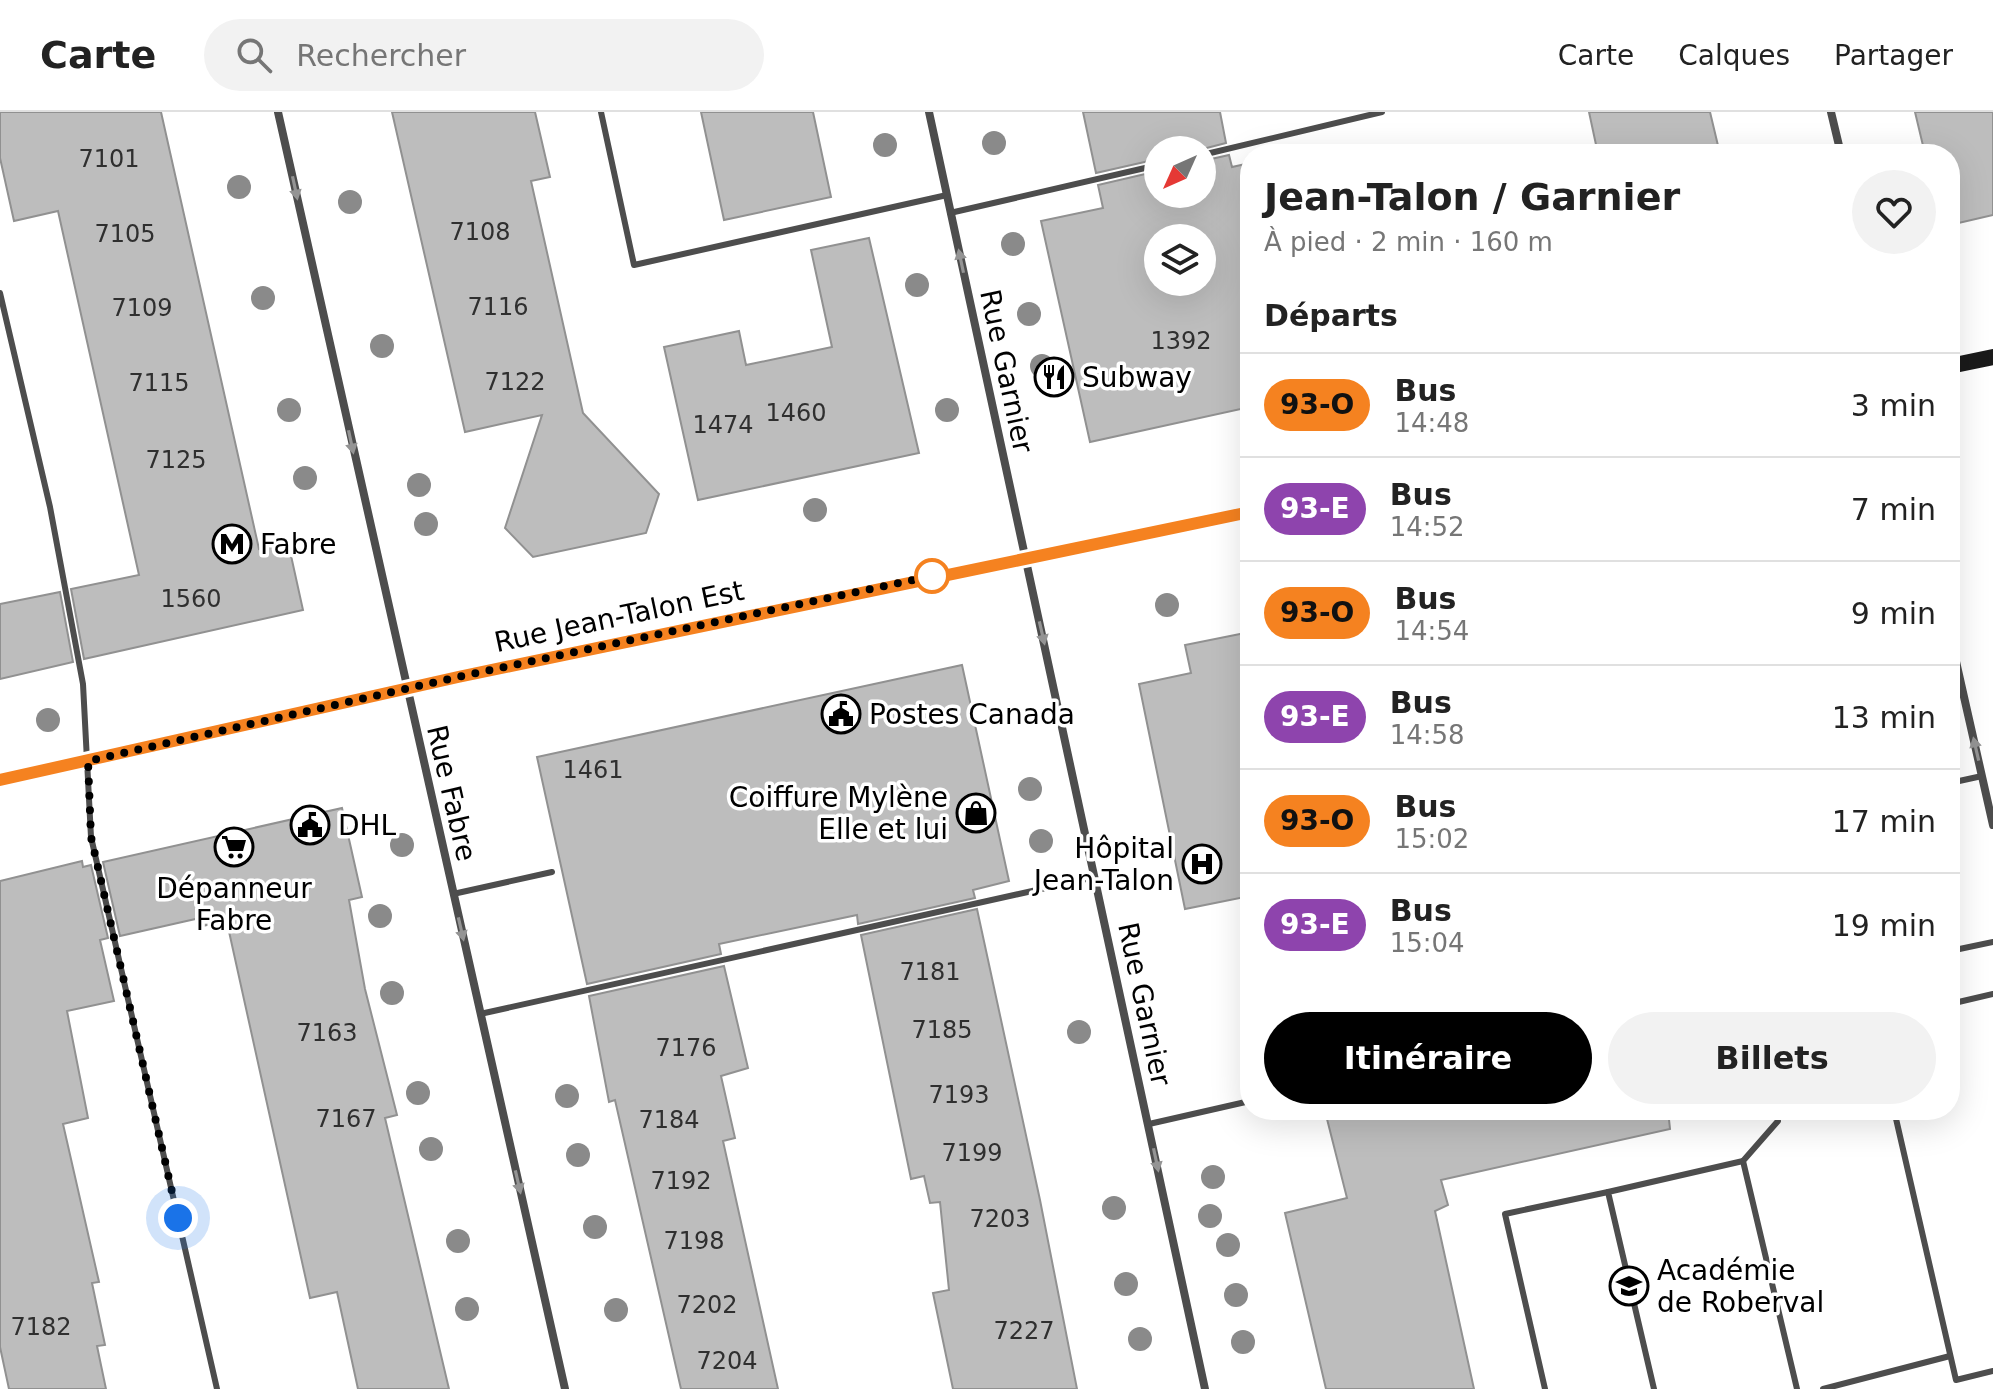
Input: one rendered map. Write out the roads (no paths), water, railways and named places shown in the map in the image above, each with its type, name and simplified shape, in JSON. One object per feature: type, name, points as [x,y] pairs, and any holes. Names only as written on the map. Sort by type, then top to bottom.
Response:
[{"type":"main road","points":[[1960,364],[1993,357]]},
{"type":"main road","name":"Rue Jean-Talon Est","points":[[0,780],[406,689],[1240,514]]},
{"type":"street","name":"Rue Fabre","points":[[278,112],[565,1389]]},
{"type":"street","name":"Rue Garnier","points":[[929,112],[1205,1389]]},
{"type":"street","points":[[1831,112],[1839,144]]},
{"type":"street","points":[[1960,679],[1993,825]]},
{"type":"lane","points":[[601,112],[634,265],[947,195]]},
{"type":"lane","points":[[1248,144],[1382,112]]},
{"type":"lane","points":[[1216,152],[1240,146]]},
{"type":"lane","points":[[950,213],[1144,168]]},
{"type":"lane","points":[[0,293],[50,507],[83,684],[91,837],[217,1389]]},
{"type":"lane","points":[[1960,781],[1982,776]]},
{"type":"lane","points":[[453,894],[552,872]]},
{"type":"lane","points":[[480,1014],[1095,877]]},
{"type":"lane","points":[[1960,949],[1993,942]]},
{"type":"lane","points":[[1960,1002],[1993,994]]},
{"type":"lane","points":[[1149,1124],[1240,1103]]},
{"type":"lane","points":[[1545,1389],[1505,1214],[1743,1161],[1778,1120]]},
{"type":"lane","points":[[1896,1120],[1956,1380],[1993,1371]]},
{"type":"lane","points":[[1743,1161],[1797,1389]]},
{"type":"lane","points":[[1608,1192],[1654,1389]]},
{"type":"lane","points":[[1823,1389],[1950,1356]]},
{"type":"place","name":"Subway","points":[[1054,377]]},
{"type":"place","name":"Fabre","points":[[232,544]]},
{"type":"place","name":"Postes Canada","points":[[841,714]]},
{"type":"place","name":"Coiffure Mylène Elle et lui","points":[[976,813]]},
{"type":"place","name":"DHL","points":[[310,825]]},
{"type":"place","name":"Dépanneur Fabre","points":[[234,847]]},
{"type":"place","name":"Hôpital Jean-Talon","points":[[1202,864]]},
{"type":"place","name":"Académie de Roberval","points":[[1629,1286]]}]
